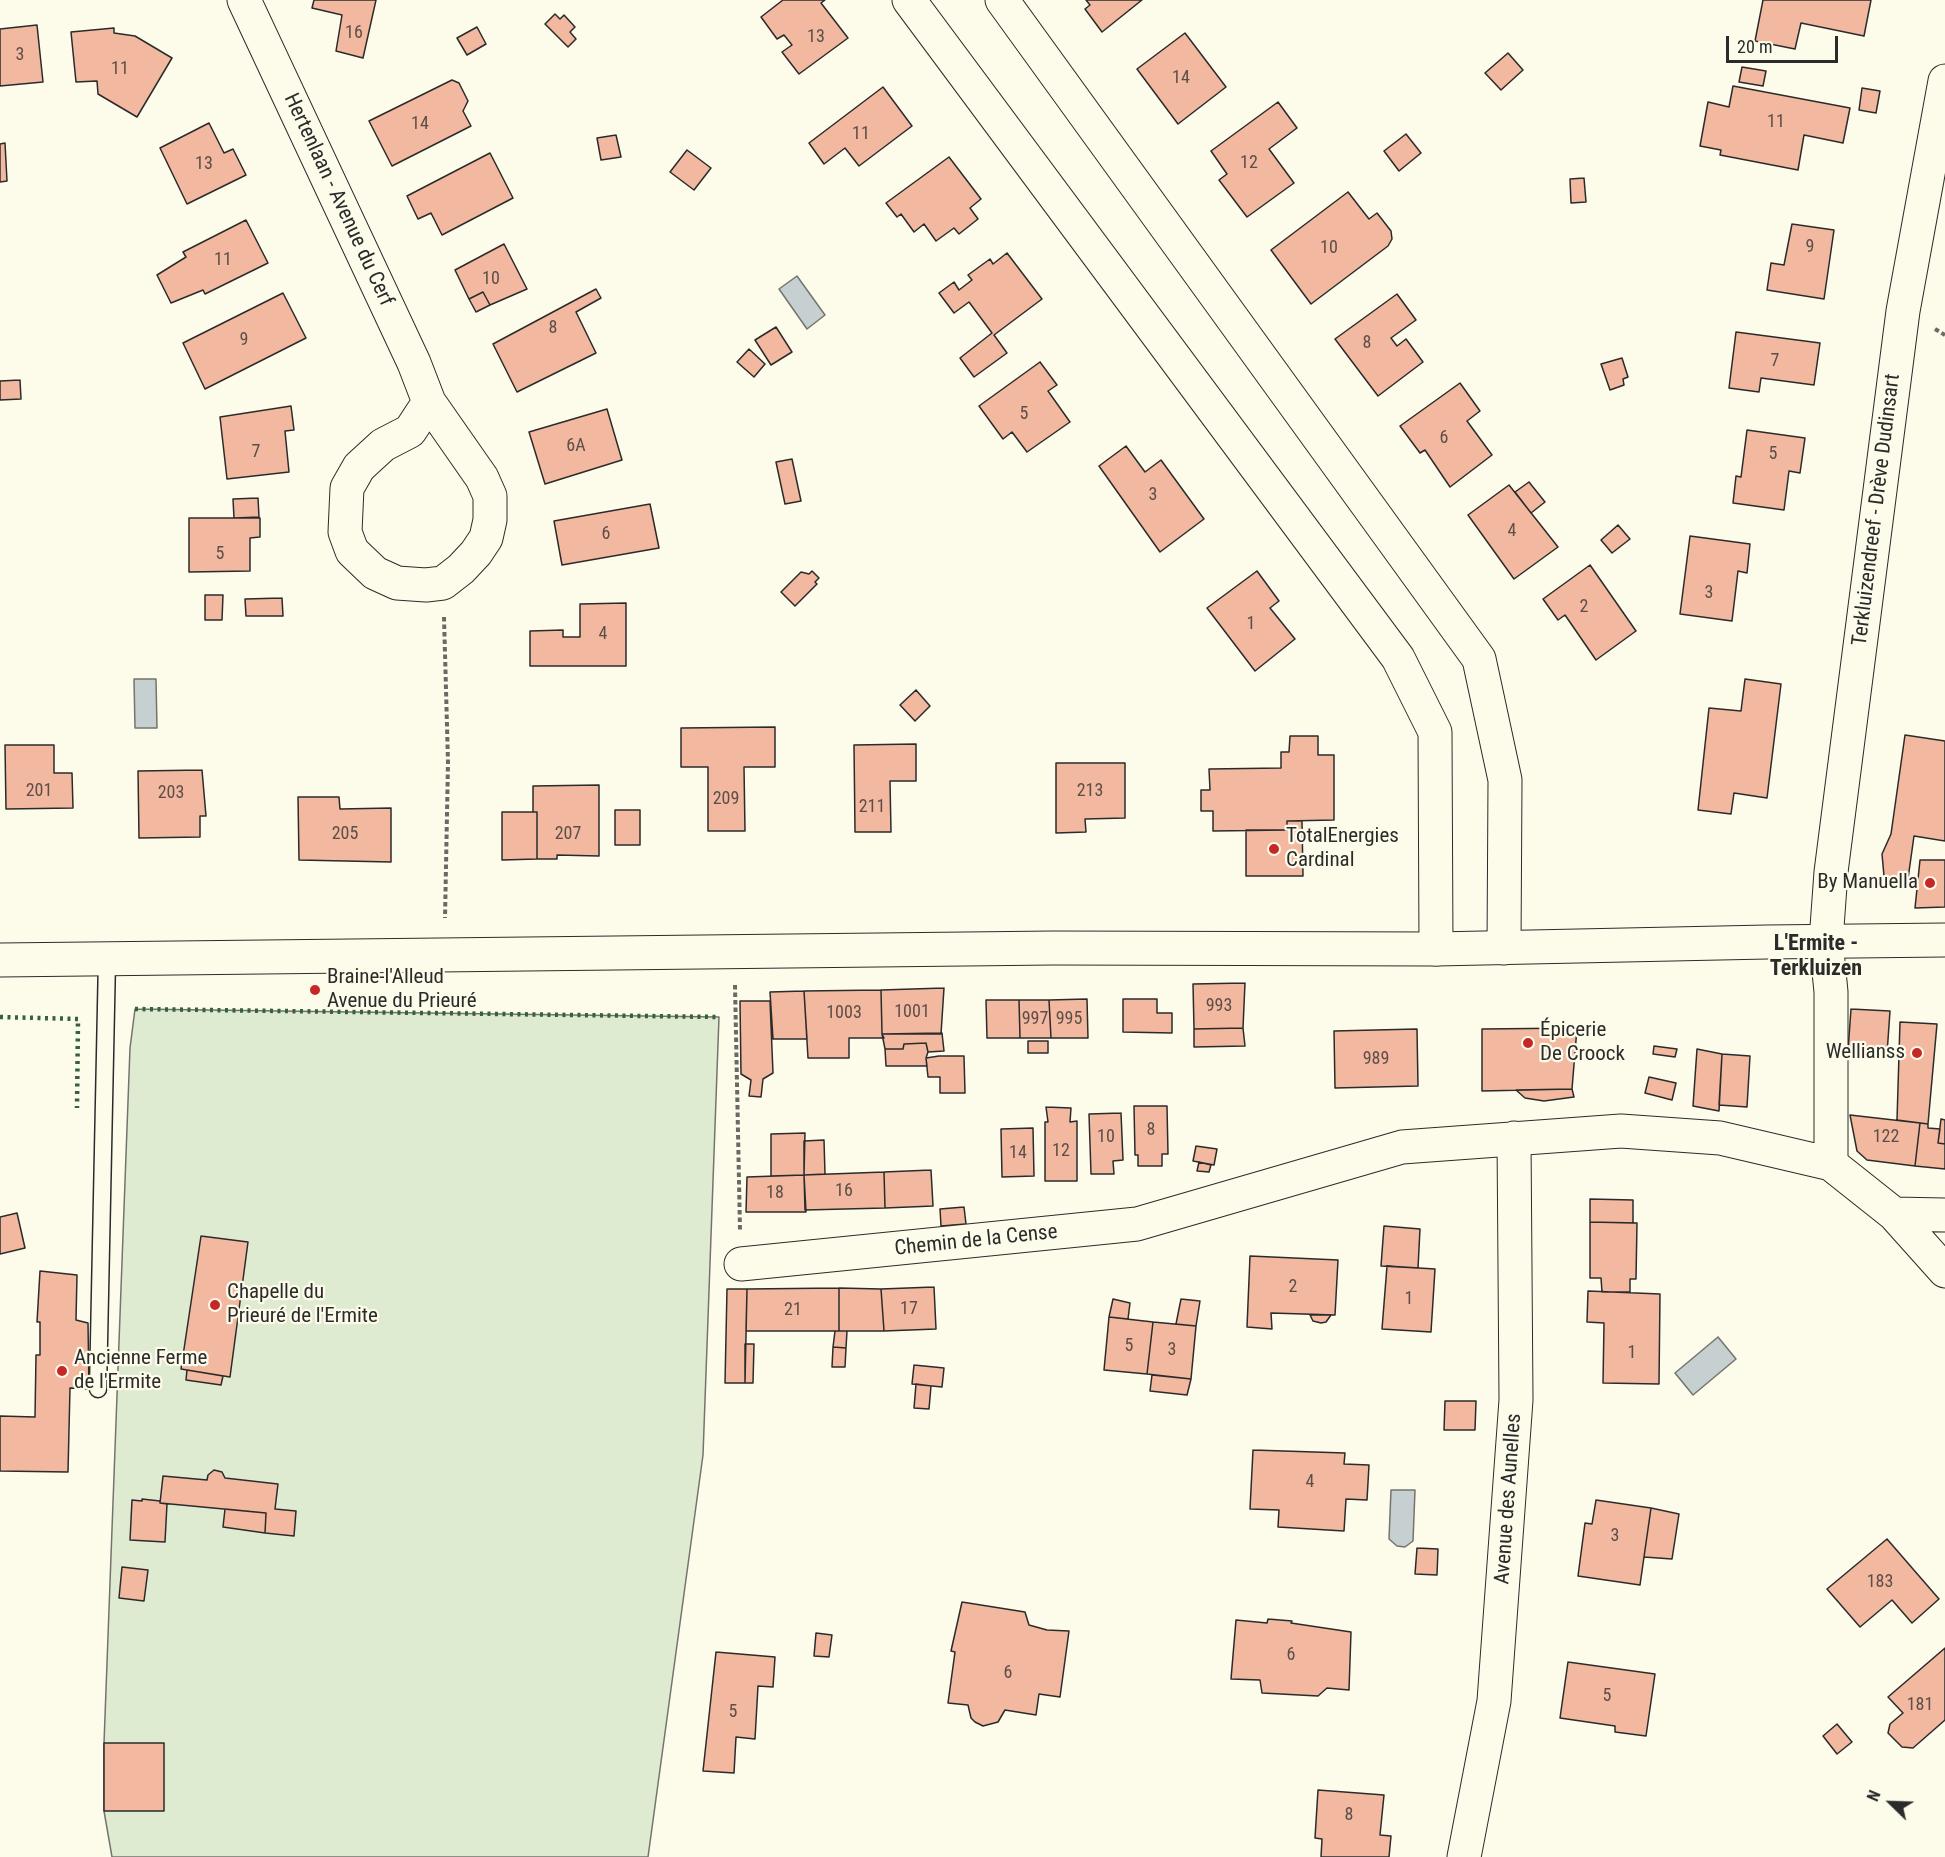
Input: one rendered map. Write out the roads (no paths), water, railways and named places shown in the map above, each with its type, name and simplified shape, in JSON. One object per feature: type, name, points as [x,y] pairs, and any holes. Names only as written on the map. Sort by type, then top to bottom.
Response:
[{"type":"street","name":"Hertenlaan - Avenue du Cerf","points":[[244,0],[414,363],[429,402],[482,478],[489,496],[490,520],[486,538],[461,569],[443,583],[426,585],[398,583],[375,573],[352,551],[345,532],[347,488],[359,467],[383,445],[410,431],[429,402]]},
{"type":"street","points":[[909,0],[1398,658],[1435,732],[1436,949]]},
{"type":"street","points":[[1002,0],[1479,659],[1505,780],[1504,948]]},
{"type":"street","name":"Terkluizendreef - Drève Dudinsart","points":[[1831,1164],[1831,992],[1826,941],[1831,872],[1903,311],[1945,81]]},
{"type":"street","points":[[0,960],[1053,948],[1436,949],[1945,940]]},
{"type":"street","name":"Chemin de la Cense","points":[[741,1264],[1137,1224],[1402,1147],[1621,1131],[1720,1138],[1831,1164]]},
{"type":"street","name":"Avenue des Aunelles","points":[[1464,1857],[1494,1701],[1516,1411],[1514,1138]]},
{"type":"street","points":[[1831,1164],[1894,1214],[1945,1271]]},
{"type":"street","points":[[1894,1214],[1945,1215]]},
{"type":"lane","points":[[98,1389],[107,959]]},
{"type":"place","name":"TotalEnergies Cardinal","points":[[1274,849]]},
{"type":"place","name":"By Manuella","points":[[1930,883]]},
{"type":"place","name":"Braine-l'Alleud Avenue du Prieuré","points":[[315,990]]},
{"type":"place","name":"Épicerie De Croock","points":[[1528,1043]]},
{"type":"place","name":"Wellianss","points":[[1917,1053]]},
{"type":"place","name":"Chapelle du Prieuré de l'Ermite","points":[[215,1305]]},
{"type":"place","name":"Ancienne Ferme de l'Ermite","points":[[62,1371]]},
{"type":"district","name":"L'Ermite - Terkluizen","points":[[1816,956]]}]
